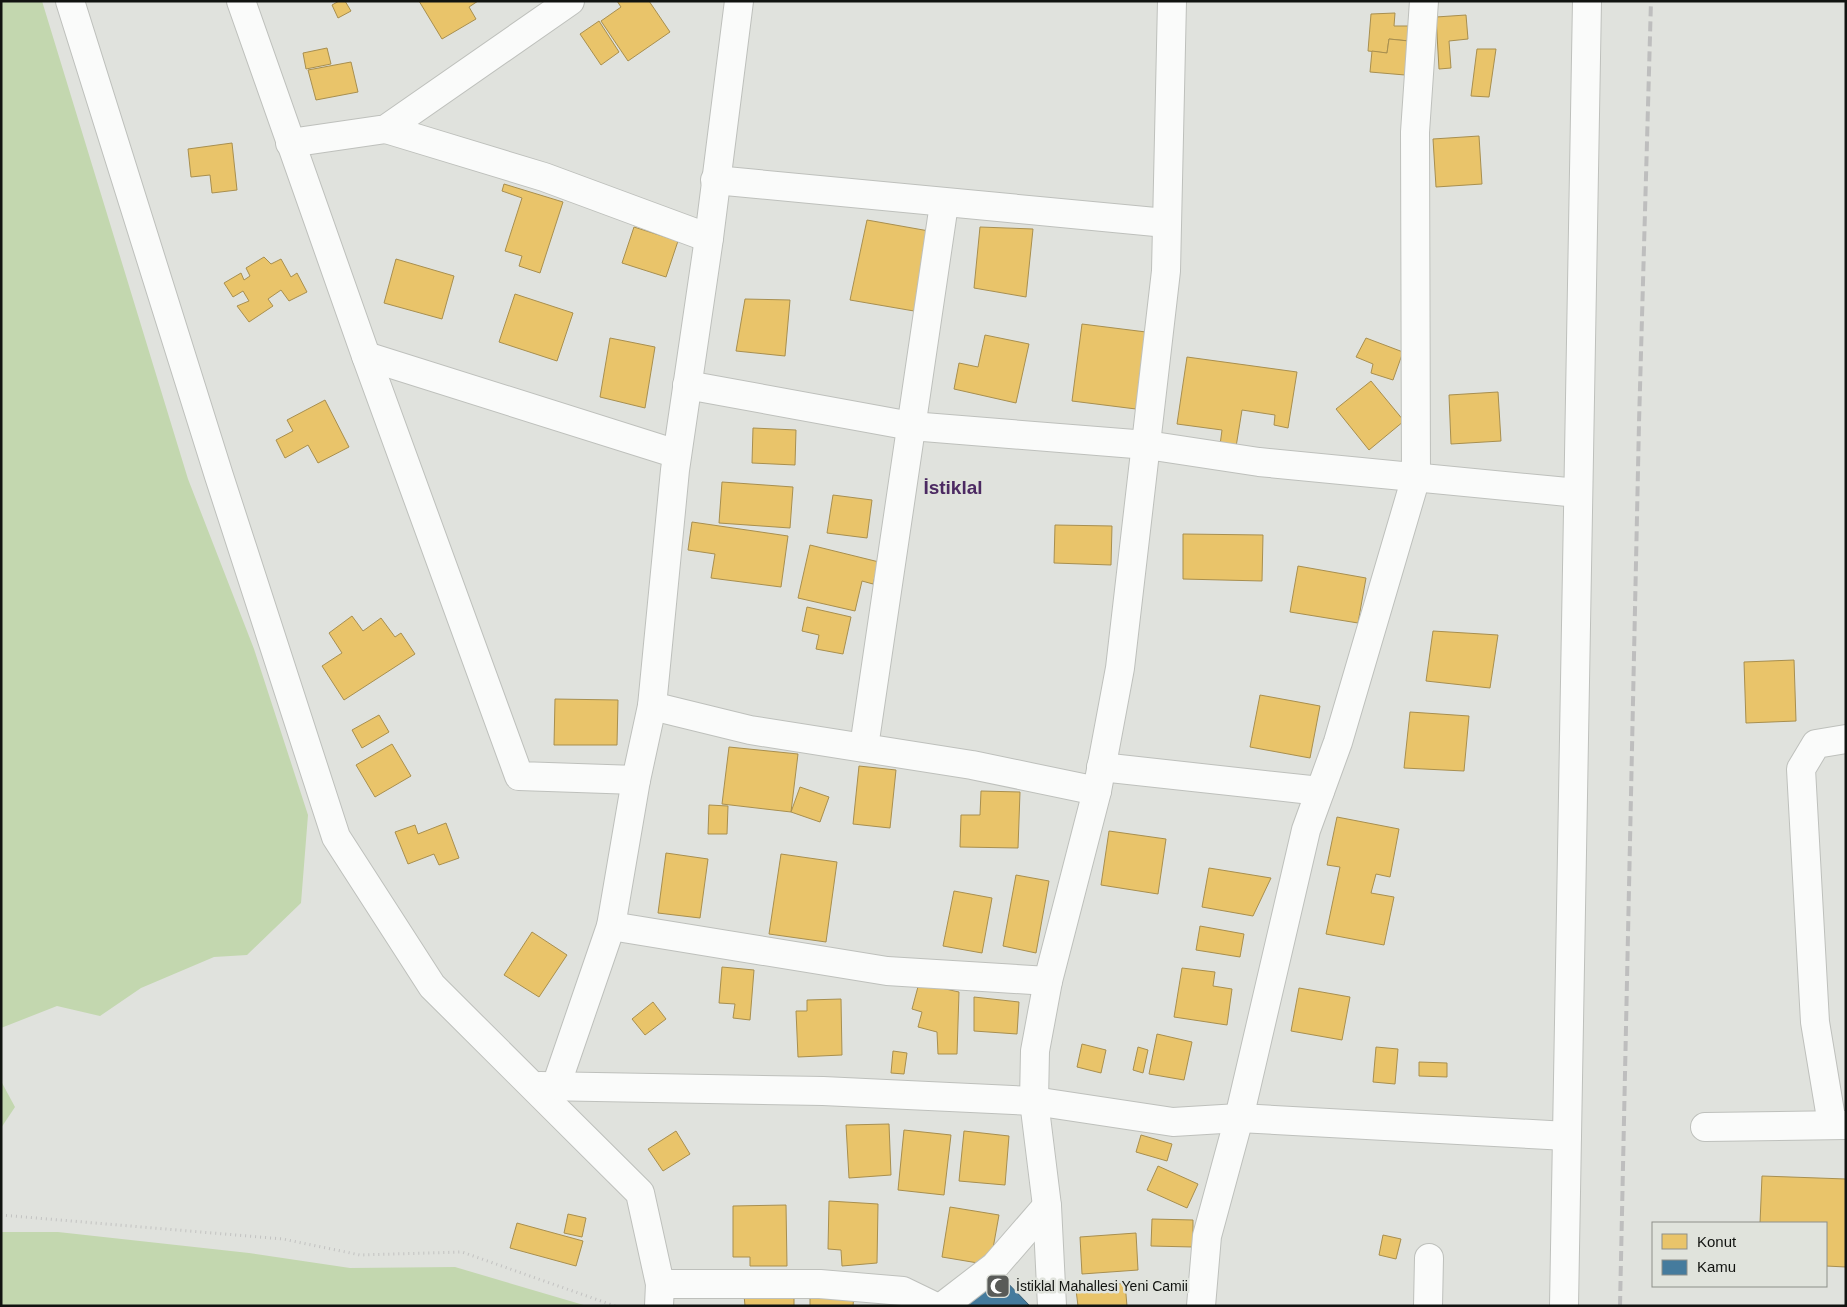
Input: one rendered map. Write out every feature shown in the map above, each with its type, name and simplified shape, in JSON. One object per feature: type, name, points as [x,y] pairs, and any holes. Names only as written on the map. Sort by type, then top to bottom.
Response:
[{"type":"street","points":[[70,1],[219,476],[336,837],[432,986],[543,1086],[640,1193],[660,1295],[820,1284],[903,1291],[934,1306]]},
{"type":"street","points":[[241,1],[366,356],[519,776],[636,780]]},
{"type":"street","points":[[290,143],[386,128],[570,1]]},
{"type":"street","points":[[543,1086],[612,926],[636,780],[652,706],[677,454],[709,238],[739,1]]},
{"type":"street","points":[[1052,1306],[1047,1206],[1034,1101],[1035,1051],[1048,981],[1099,779],[1120,668],[1166,271],[1172,1]]},
{"type":"street","points":[[1201,1306],[1207,1236],[1239,1118],[1306,830],[1338,742],[1416,477],[1415,132],[1424,1]]},
{"type":"street","points":[[1564,1306],[1587,1]]},
{"type":"street","points":[[386,128],[544,177],[709,238]]},
{"type":"street","points":[[716,180],[944,204],[1166,223]]},
{"type":"street","points":[[864,748],[944,204]]},
{"type":"street","points":[[366,356],[677,454]]},
{"type":"street","points":[[688,385],[911,426],[1147,445],[1259,462],[1578,493]]},
{"type":"street","points":[[652,706],[750,730],[981,767],[1099,779],[1320,791]]},
{"type":"street","points":[[1705,1127],[1839,1125],[1815,1022],[1801,769],[1816,744],[1846,739]]},
{"type":"street","points":[[612,926],[887,971],[1048,981]]},
{"type":"street","points":[[543,1086],[823,1091],[1034,1101],[1173,1122],[1239,1118],[1567,1136]]},
{"type":"street","points":[[943,1306],[995,1266],[1047,1206]]},
{"type":"street","points":[[1428,1306],[1429,1258]]},
{"type":"path","points":[[1,1215],[283,1239],[360,1255],[462,1252],[615,1306]]},
{"type":"green space","points":[[1,1],[42,1],[188,479],[254,649],[308,815],[301,903],[247,955],[214,957],[141,988],[100,1016],[57,1006],[1,1028]]},
{"type":"green space","points":[[1,1081],[15,1107],[1,1128]]},
{"type":"green space","points":[[1,1232],[58,1232],[249,1253],[350,1268],[455,1267],[587,1306],[1,1306]]},
{"type":"building: Konut","points":[[339,1],[345,1],[351,11],[338,18],[332,5]]},
{"type":"building: Konut","points":[[419,1],[478,1],[469,7],[476,19],[442,39]]},
{"type":"building: Konut","points":[[617,1],[649,1],[670,32],[628,61],[601,21],[621,7]]},
{"type":"building: Konut","points":[[1395,13],[1394,26],[1410,26],[1409,41],[1389,39],[1387,53],[1368,51],[1371,14]]},
{"type":"building: Konut","points":[[1466,15],[1468,39],[1449,41],[1451,68],[1439,69],[1436,17]]},
{"type":"building: Konut","points":[[599,21],[619,52],[601,65],[580,34]]},
{"type":"building: Konut","points":[[1389,39],[1409,41],[1405,75],[1370,72],[1372,51],[1387,53]]},
{"type":"building: Konut","points":[[327,48],[331,64],[306,69],[303,53]]},
{"type":"building: Konut","points":[[1477,49],[1496,49],[1489,97],[1471,96]]},
{"type":"building: Konut","points":[[351,62],[358,92],[316,100],[308,70]]},
{"type":"building: Konut","points":[[1479,136],[1482,184],[1436,187],[1433,139]]},
{"type":"building: Konut","points":[[232,143],[237,190],[212,193],[210,175],[191,177],[188,149]]},
{"type":"building: Konut","points":[[504,184],[563,202],[540,273],[519,266],[522,256],[505,251],[522,198],[502,191]]},
{"type":"building: Konut","points":[[867,220],[929,231],[914,311],[850,300]]},
{"type":"building: Konut","points":[[634,227],[678,241],[666,277],[622,263]]},
{"type":"building: Konut","points":[[980,227],[1033,229],[1026,297],[974,288]]},
{"type":"building: Konut","points":[[264,257],[271,264],[281,259],[291,277],[297,273],[307,292],[289,301],[281,290],[268,299],[273,306],[249,322],[237,306],[249,301],[243,291],[233,297],[224,283],[241,273],[244,280],[250,276],[246,268]]},
{"type":"building: Konut","points":[[396,259],[454,276],[442,319],[384,303]]},
{"type":"building: Konut","points":[[515,294],[573,313],[557,361],[499,342]]},
{"type":"building: Konut","points":[[745,299],[790,300],[785,356],[736,351]]},
{"type":"building: Konut","points":[[1082,324],[1146,332],[1136,409],[1072,401]]},
{"type":"building: Konut","points":[[985,335],[1029,344],[1016,403],[954,389],[959,363],[978,367]]},
{"type":"building: Konut","points":[[610,338],[655,347],[645,408],[600,397]]},
{"type":"building: Konut","points":[[1366,338],[1403,352],[1393,380],[1371,373],[1373,364],[1356,357]]},
{"type":"building: Konut","points":[[1187,357],[1297,372],[1288,428],[1274,425],[1275,415],[1242,410],[1236,447],[1220,445],[1222,430],[1177,424]]},
{"type":"building: Konut","points":[[1371,381],[1404,421],[1369,450],[1336,409]]},
{"type":"building: Konut","points":[[1498,392],[1501,441],[1451,444],[1449,395]]},
{"type":"building: Konut","points":[[325,400],[349,447],[318,463],[308,445],[285,458],[276,440],[293,431],[287,420]]},
{"type":"building: Konut","points":[[753,428],[796,430],[795,465],[752,463]]},
{"type":"building: Konut","points":[[722,482],[793,487],[790,528],[719,523]]},
{"type":"building: Konut","points":[[833,495],[872,500],[867,538],[827,533]]},
{"type":"building: Konut","points":[[692,522],[788,536],[781,587],[711,578],[715,554],[688,550]]},
{"type":"building: Konut","points":[[1055,525],[1112,526],[1111,565],[1054,563]]},
{"type":"building: Konut","points":[[1183,534],[1263,535],[1262,581],[1183,579]]},
{"type":"building: Konut","points":[[810,545],[879,562],[873,584],[862,581],[855,611],[798,598]]},
{"type":"building: Konut","points":[[1298,566],[1366,578],[1358,623],[1290,612]]},
{"type":"building: Konut","points":[[807,607],[851,617],[843,654],[816,649],[819,635],[802,631]]},
{"type":"building: Konut","points":[[352,616],[363,631],[381,618],[395,637],[401,633],[415,654],[344,700],[322,666],[342,653],[329,633]]},
{"type":"building: Konut","points":[[1433,631],[1498,635],[1490,688],[1426,681]]},
{"type":"building: Konut","points":[[1794,660],[1796,721],[1746,723],[1744,662]]},
{"type":"building: Konut","points":[[1260,695],[1320,706],[1310,758],[1250,747]]},
{"type":"building: Konut","points":[[555,699],[618,700],[617,745],[554,745]]},
{"type":"building: Konut","points":[[1410,712],[1469,716],[1464,771],[1404,768]]},
{"type":"building: Konut","points":[[379,715],[389,732],[362,748],[352,730]]},
{"type":"building: Konut","points":[[392,744],[411,776],[375,797],[356,765]]},
{"type":"building: Konut","points":[[729,747],[798,754],[791,812],[722,804]]},
{"type":"building: Konut","points":[[859,766],[896,770],[890,828],[853,824]]},
{"type":"building: Konut","points":[[800,787],[829,797],[820,822],[791,812]]},
{"type":"building: Konut","points":[[981,791],[1020,792],[1018,848],[960,847],[961,815],[980,815]]},
{"type":"building: Konut","points":[[709,805],[728,806],[727,834],[708,834]]},
{"type":"building: Konut","points":[[1337,817],[1399,829],[1390,877],[1376,874],[1371,893],[1394,897],[1384,945],[1326,934],[1340,867],[1327,865]]},
{"type":"building: Konut","points":[[446,823],[459,858],[439,865],[434,854],[408,864],[395,832],[415,825],[418,834]]},
{"type":"building: Konut","points":[[1109,831],[1166,839],[1158,894],[1101,885]]},
{"type":"building: Konut","points":[[666,853],[708,859],[700,918],[658,913]]},
{"type":"building: Konut","points":[[781,854],[837,862],[826,942],[769,934]]},
{"type":"building: Konut","points":[[1209,868],[1271,878],[1253,916],[1202,907]]},
{"type":"building: Konut","points":[[1016,875],[1049,881],[1036,953],[1003,946]]},
{"type":"building: Konut","points":[[954,891],[992,898],[982,953],[943,946]]},
{"type":"building: Konut","points":[[1200,926],[1244,934],[1240,957],[1196,950]]},
{"type":"building: Konut","points":[[532,932],[567,955],[539,997],[504,975]]},
{"type":"building: Konut","points":[[722,967],[754,970],[750,1020],[733,1018],[735,1004],[719,1003]]},
{"type":"building: Konut","points":[[1182,968],[1215,972],[1213,986],[1232,989],[1227,1025],[1174,1017]]},
{"type":"building: Konut","points":[[919,983],[959,992],[957,1054],[938,1054],[937,1032],[918,1027],[922,1012],[912,1009]]},
{"type":"building: Konut","points":[[1299,988],[1350,997],[1342,1040],[1291,1031]]},
{"type":"building: Konut","points":[[974,997],[1019,1002],[1017,1034],[974,1031]]},
{"type":"building: Konut","points":[[841,999],[842,1055],[798,1057],[796,1011],[807,1011],[807,1000]]},
{"type":"building: Konut","points":[[653,1002],[666,1019],[645,1035],[632,1019]]},
{"type":"building: Konut","points":[[1157,1034],[1192,1042],[1184,1080],[1149,1074]]},
{"type":"building: Konut","points":[[1082,1044],[1106,1050],[1101,1073],[1077,1067]]},
{"type":"building: Konut","points":[[1138,1047],[1148,1050],[1143,1073],[1133,1070]]},
{"type":"building: Konut","points":[[1376,1047],[1398,1049],[1395,1084],[1373,1082]]},
{"type":"building: Konut","points":[[893,1051],[907,1053],[904,1074],[891,1073]]},
{"type":"building: Konut","points":[[1419,1062],[1447,1063],[1447,1077],[1419,1076]]},
{"type":"building: Konut","points":[[889,1124],[891,1175],[849,1178],[846,1125]]},
{"type":"building: Konut","points":[[904,1130],[951,1135],[944,1195],[898,1190]]},
{"type":"building: Konut","points":[[676,1131],[690,1154],[663,1171],[648,1149]]},
{"type":"building: Konut","points":[[964,1131],[1009,1136],[1005,1185],[959,1181]]},
{"type":"building: Konut","points":[[1141,1135],[1172,1144],[1167,1161],[1136,1152]]},
{"type":"building: Konut","points":[[1158,1166],[1198,1184],[1187,1208],[1147,1190]]},
{"type":"building: Konut","points":[[1762,1176],[1846,1179],[1846,1267],[1827,1266],[1827,1222],[1760,1222]]},
{"type":"building: Konut","points":[[829,1201],[878,1204],[877,1263],[842,1266],[841,1250],[828,1249]]},
{"type":"building: Konut","points":[[786,1205],[787,1266],[750,1266],[750,1257],[733,1257],[733,1206]]},
{"type":"building: Konut","points":[[950,1207],[999,1215],[990,1265],[942,1257]]},
{"type":"building: Konut","points":[[568,1214],[586,1218],[582,1237],[564,1233]]},
{"type":"building: Konut","points":[[1152,1219],[1193,1220],[1193,1247],[1151,1246]]},
{"type":"building: Konut","points":[[517,1223],[583,1241],[576,1266],[510,1248]]},
{"type":"building: Konut","points":[[1136,1233],[1138,1270],[1082,1274],[1080,1237]]},
{"type":"building: Konut","points":[[1383,1235],[1401,1239],[1396,1259],[1379,1255]]},
{"type":"building: Konut","points":[[1125,1283],[1127,1306],[1078,1306],[1076,1290]]},
{"type":"building: Konut","points":[[794,1294],[794,1306],[745,1306],[744,1295]]},
{"type":"building: Konut","points":[[810,1294],[854,1294],[853,1306],[810,1306]]},
{"type":"building: Kamu","name":"İstiklal Mahallesi Yeni Camii","points":[[997,1272],[1030,1306],[964,1306]]},
{"type":"railway","points":[[1620,1306],[1639,423],[1651,1]]},
{"type":"place","name":"İstiklal Mahallesi Yeni Camii","points":[[998,1286]]},
{"type":"district","name":"İstiklal","points":[[953,487]]}]
